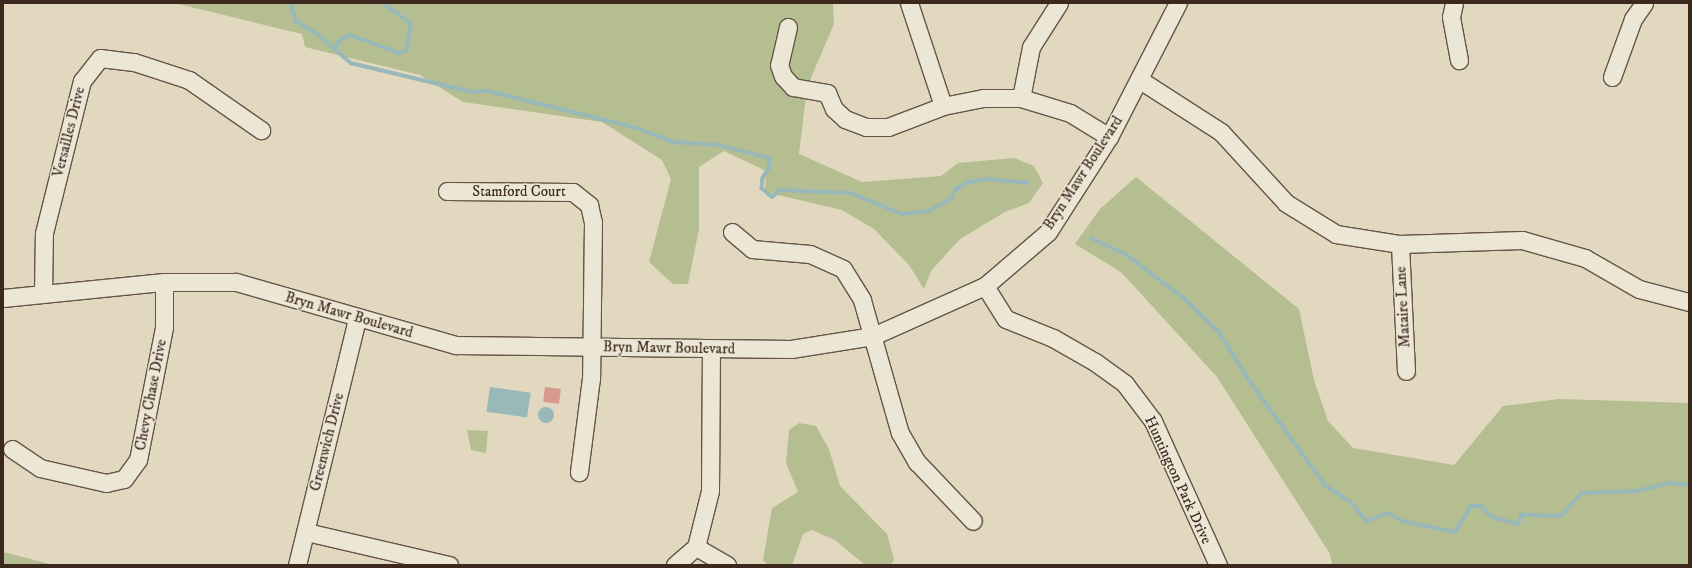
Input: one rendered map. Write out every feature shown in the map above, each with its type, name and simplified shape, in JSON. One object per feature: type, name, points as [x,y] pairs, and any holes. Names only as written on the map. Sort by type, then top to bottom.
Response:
[{"type":"street","points":[[909,3],[944,106]]},
{"type":"street","points":[[1021,98],[1031,47],[1059,3]]},
{"type":"street","name":"Bryn Mawr Boulevard","points":[[3,298],[164,282],[236,282],[357,319],[456,345],[791,349],[873,336],[985,286],[1048,232],[1109,137],[1140,80],[1178,3]]},
{"type":"street","points":[[1454,3],[1451,17],[1459,60]]},
{"type":"street","points":[[1612,77],[1632,19],[1644,3]]},
{"type":"street","points":[[788,27],[779,66],[783,76],[793,87],[827,92],[834,109],[845,119],[866,128],[888,127],[944,106],[983,98],[1021,98],[1070,113],[1109,137]]},
{"type":"street","name":"Versailles Drive","points":[[43,294],[44,234],[82,81],[100,58],[134,62],[189,80],[261,130]]},
{"type":"street","points":[[1140,80],[1221,132],[1286,203],[1336,234],[1400,244],[1522,240],[1585,258],[1639,289],[1689,302]]},
{"type":"street","name":"Stamford Court","points":[[447,191],[573,192],[588,205],[593,222],[591,378],[579,472]]},
{"type":"street","points":[[732,232],[752,249],[810,254],[843,269],[862,300],[900,433],[917,462],[973,521]]},
{"type":"street","name":"Mataire Lane","points":[[1400,244],[1406,371]]},
{"type":"street","name":"Chevy Chase Drive","points":[[12,449],[40,468],[106,483],[124,478],[138,460],[164,327],[164,282]]},
{"type":"street","name":"Huntington Park Drive","points":[[985,286],[1006,320],[1059,342],[1095,362],[1125,384],[1153,422],[1218,565]]},
{"type":"street","name":"Greenwich Drive","points":[[298,565],[357,319]]},
{"type":"street","points":[[674,565],[696,547],[710,491],[711,348]]},
{"type":"street","points":[[306,532],[449,565]]},
{"type":"street","points":[[696,547],[727,565]]},
{"type":"green space","points":[[174,3],[833,3],[834,24],[807,87],[799,154],[862,182],[941,176],[958,163],[1014,158],[1034,166],[1043,183],[1029,203],[1005,212],[960,239],[931,271],[924,289],[909,265],[874,229],[842,210],[765,192],[766,171],[724,151],[699,167],[699,229],[688,284],[673,284],[649,262],[671,179],[662,160],[602,122],[463,102],[420,75],[305,47],[302,34]]},
{"type":"green space","points":[[1136,177],[1299,309],[1314,380],[1328,421],[1353,448],[1454,465],[1503,406],[1559,399],[1689,403],[1689,565],[1332,565],[1330,554],[1217,377],[1121,272],[1075,244],[1100,209]]},
{"type":"green space","points":[[799,423],[816,426],[829,449],[840,486],[887,534],[894,559],[891,565],[865,565],[835,540],[812,530],[803,534],[792,565],[768,565],[763,560],[772,508],[798,492],[786,463],[789,430]]},
{"type":"green space","points":[[467,430],[488,431],[486,453],[471,450]]},
{"type":"green space","points":[[3,552],[54,565],[3,565]]},
{"type":"water","points":[[490,387],[531,393],[527,417],[487,412]]},
{"type":"water","points":[[546,407],[553,412],[554,415],[549,422],[546,423],[539,418],[538,415],[543,408]]},
{"type":"building","points":[[545,387],[561,389],[559,404],[543,402]]},
{"type":"waterway","points":[[291,3],[296,21],[320,36],[351,63],[472,92],[488,91],[633,127],[674,142],[718,145],[769,158],[770,167],[763,178],[762,188],[772,197],[780,190],[851,193],[902,214],[929,211],[952,198],[956,189],[966,183],[986,179],[1028,183]]},
{"type":"waterway","points":[[334,49],[340,40],[350,35],[399,53],[406,51],[411,24],[382,3]]},
{"type":"waterway","points":[[1091,238],[1126,254],[1185,299],[1220,333],[1249,380],[1326,486],[1351,502],[1367,521],[1389,513],[1402,521],[1455,532],[1471,506],[1481,506],[1493,517],[1518,524],[1522,515],[1561,516],[1582,493],[1637,491],[1670,483],[1689,485]]}]
